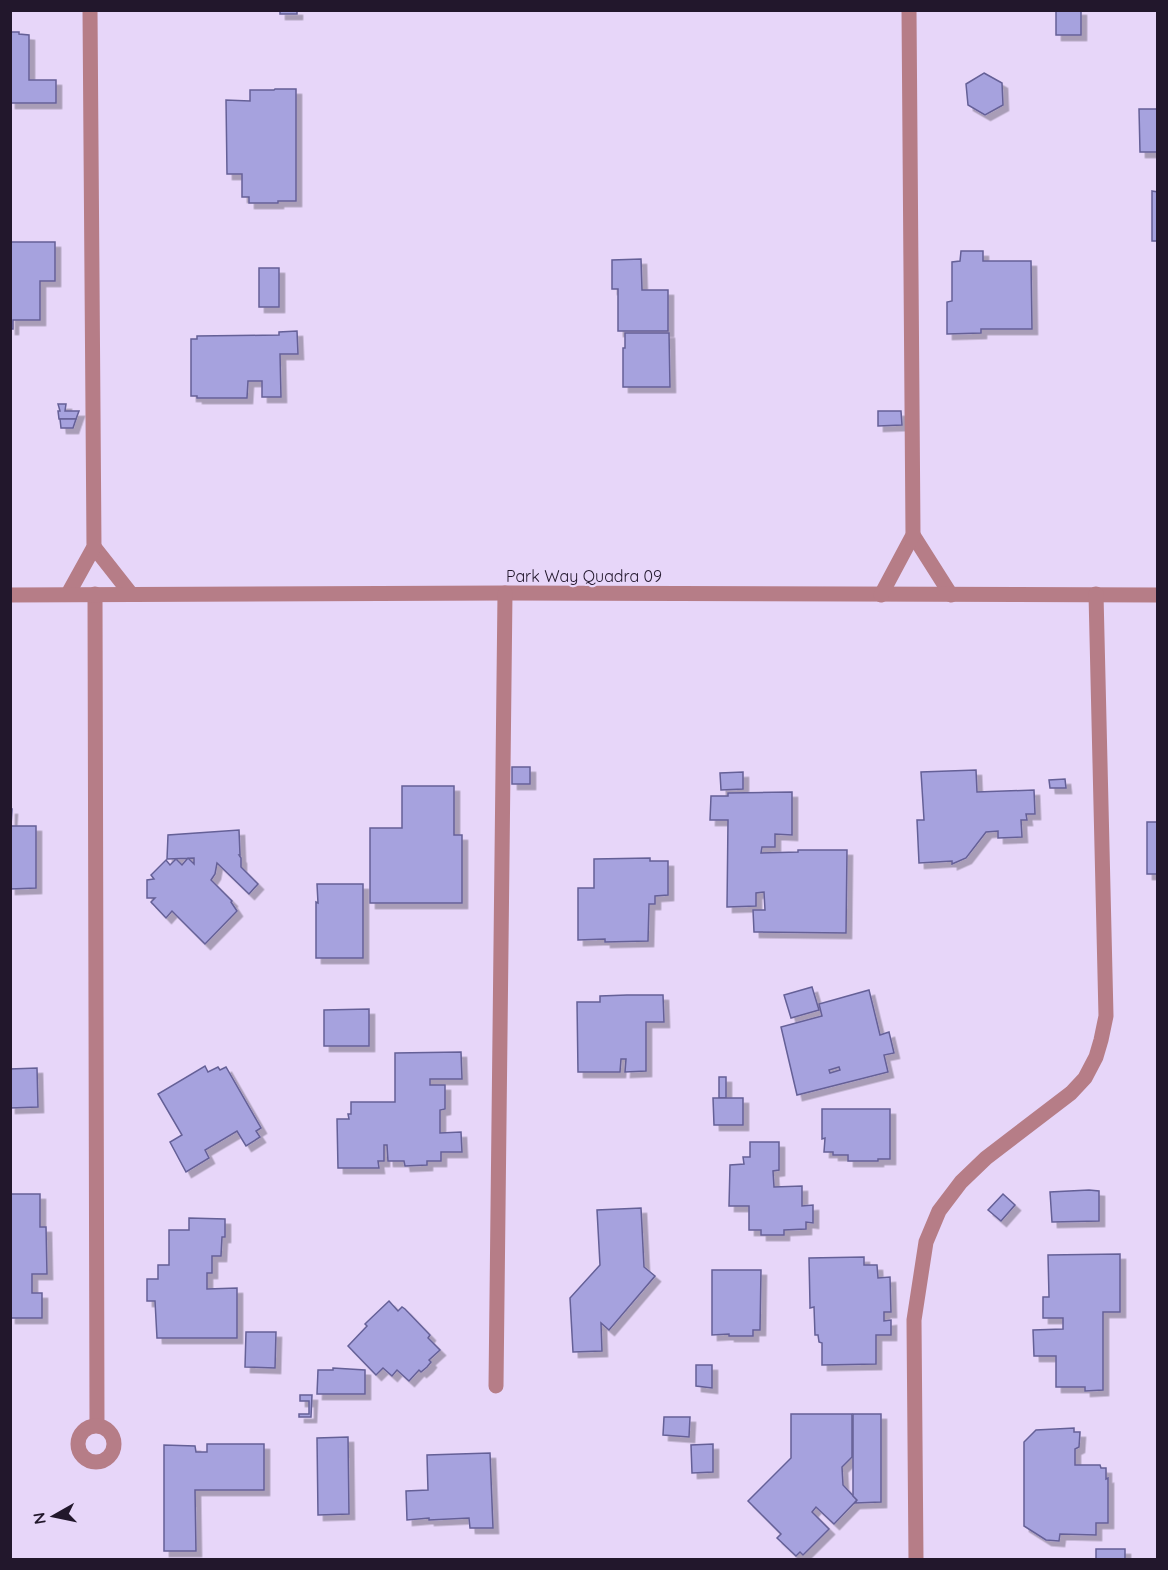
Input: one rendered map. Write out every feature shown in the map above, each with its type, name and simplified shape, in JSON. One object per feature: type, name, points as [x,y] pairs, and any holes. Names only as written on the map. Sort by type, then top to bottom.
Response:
[{"type":"street","points":[[68,594],[94,548],[90,10]]},
{"type":"street","points":[[881,595],[913,535],[909,10]]},
{"type":"street","points":[[913,535],[951,595]]},
{"type":"street","points":[[94,548],[131,594]]},
{"type":"street","points":[[496,1386],[505,593]]},
{"type":"street","name":"Park Way Quadra 09","points":[[10,595],[505,593],[1158,595]]},
{"type":"street","points":[[95,594],[97,1425]]},
{"type":"street","points":[[916,1560],[914,1320],[926,1242],[939,1211],[961,1182],[986,1158],[1071,1093],[1085,1078],[1096,1057],[1106,1016],[1096,594]]},
{"type":"building","points":[[280,10],[297,10],[297,14],[280,14]]},
{"type":"building","points":[[1056,10],[1081,10],[1081,35],[1056,35]]},
{"type":"building","points":[[10,32],[29,35],[29,80],[56,80],[56,103],[10,103]]},
{"type":"building","points":[[984,73],[1002,83],[1003,105],[985,115],[968,105],[966,84]]},
{"type":"building","points":[[296,89],[296,201],[249,203],[249,197],[242,197],[242,174],[227,174],[226,100],[250,101],[250,90]]},
{"type":"building","points":[[1139,109],[1158,109],[1158,152],[1140,152]]},
{"type":"building","points":[[1152,191],[1158,192],[1158,241],[1152,241]]},
{"type":"building","points":[[10,242],[55,242],[55,281],[40,281],[40,320],[13,320],[13,329],[10,329]]},
{"type":"building","points":[[961,251],[983,251],[983,261],[1031,261],[1032,329],[981,329],[981,333],[947,334],[947,302],[952,301],[952,262],[960,261]]},
{"type":"building","points":[[641,259],[642,290],[668,290],[668,331],[618,331],[618,289],[612,289],[612,260]]},
{"type":"building","points":[[259,268],[279,268],[279,307],[259,307]]},
{"type":"building","points":[[297,331],[298,354],[280,354],[281,397],[262,397],[262,381],[248,381],[247,398],[191,396],[191,339],[197,339],[197,336],[279,335],[279,332]]},
{"type":"building","points":[[625,333],[669,333],[670,387],[623,387]]},
{"type":"building","points":[[58,404],[66,404],[65,411],[79,411],[76,419],[59,419]]},
{"type":"building","points":[[878,411],[901,411],[902,425],[878,426]]},
{"type":"building","points":[[60,419],[76,419],[73,428],[61,428]]},
{"type":"building","points":[[512,767],[530,767],[530,784],[512,784]]},
{"type":"building","points":[[976,770],[977,792],[1034,790],[1035,814],[1026,814],[1027,820],[1021,820],[1022,837],[998,838],[998,831],[986,832],[966,858],[952,864],[952,861],[919,863],[917,820],[924,820],[921,772]]},
{"type":"building","points":[[743,772],[743,789],[721,790],[720,773]]},
{"type":"building","points":[[1065,779],[1066,788],[1050,788],[1049,780]]},
{"type":"building","points":[[402,786],[454,786],[454,835],[462,835],[462,903],[370,903],[370,828],[402,828]]},
{"type":"building","points":[[792,792],[792,835],[775,834],[775,847],[762,847],[761,853],[847,850],[846,933],[754,932],[753,910],[765,910],[764,892],[756,893],[756,906],[727,907],[728,820],[710,820],[711,796],[728,796],[728,793]]},
{"type":"building","points":[[10,809],[12,809],[11,826],[36,826],[36,888],[10,889]]},
{"type":"building","points":[[1147,822],[1158,822],[1158,874],[1147,874]]},
{"type":"building","points":[[239,830],[241,867],[258,884],[249,894],[217,863],[211,880],[232,901],[237,911],[205,944],[172,911],[166,918],[151,902],[155,898],[147,898],[147,880],[154,879],[151,875],[166,860],[170,865],[176,859],[182,865],[188,858],[167,859],[168,835]]},
{"type":"building","points":[[650,858],[650,861],[668,861],[668,895],[655,896],[655,904],[649,904],[648,941],[578,940],[578,888],[594,888],[594,859]]},
{"type":"building","points":[[317,884],[363,884],[363,958],[316,958]]},
{"type":"building","points":[[812,987],[819,1010],[791,1018],[784,995]]},
{"type":"building","points":[[869,990],[880,1035],[889,1032],[894,1053],[884,1055],[888,1072],[797,1095],[781,1027],[822,1016],[819,1004]],"holes":[[[839,1067],[840,1070],[830,1073],[829,1070]]]},
{"type":"building","points":[[663,995],[664,1022],[646,1022],[646,1071],[625,1072],[626,1059],[621,1059],[620,1072],[578,1072],[577,1002],[600,1002],[600,996]]},
{"type":"building","points":[[369,1009],[369,1046],[324,1046],[324,1010]]},
{"type":"building","points":[[461,1052],[462,1079],[430,1079],[430,1085],[445,1085],[445,1109],[440,1110],[440,1133],[461,1132],[462,1152],[441,1152],[441,1161],[427,1161],[427,1165],[405,1166],[404,1161],[388,1161],[387,1145],[384,1145],[384,1161],[378,1161],[379,1168],[338,1168],[337,1119],[349,1119],[351,1102],[395,1102],[395,1053]]},
{"type":"building","points":[[205,1066],[208,1072],[218,1067],[220,1070],[226,1067],[261,1128],[256,1131],[260,1137],[246,1146],[237,1131],[205,1150],[209,1158],[186,1172],[170,1142],[182,1135],[158,1094]]},
{"type":"building","points":[[37,1068],[38,1107],[10,1108],[10,1069]]},
{"type":"building","points":[[719,1077],[726,1077],[726,1098],[719,1098]]},
{"type":"building","points":[[713,1098],[743,1098],[743,1125],[714,1125]]},
{"type":"building","points":[[822,1109],[890,1109],[890,1159],[848,1161],[848,1155],[833,1155],[833,1152],[824,1152]]},
{"type":"building","points":[[750,1142],[779,1142],[779,1170],[773,1171],[774,1187],[802,1186],[802,1206],[813,1205],[813,1223],[806,1222],[806,1229],[784,1230],[784,1235],[761,1235],[761,1230],[749,1230],[749,1206],[729,1206],[730,1165],[744,1164],[743,1157],[750,1157]]},
{"type":"building","points":[[1099,1191],[1099,1221],[1052,1222],[1050,1192]]},
{"type":"building","points":[[10,1194],[40,1194],[40,1227],[46,1227],[47,1274],[32,1274],[32,1293],[42,1293],[42,1318],[10,1318]]},
{"type":"building","points":[[1003,1194],[1015,1205],[1001,1221],[988,1210]]},
{"type":"building","points":[[641,1208],[644,1267],[655,1276],[609,1330],[601,1323],[602,1351],[573,1352],[570,1298],[600,1265],[597,1210]]},
{"type":"building","points":[[189,1218],[225,1219],[225,1237],[222,1237],[221,1256],[212,1256],[212,1273],[207,1273],[207,1289],[237,1288],[237,1338],[157,1338],[155,1301],[147,1301],[147,1279],[158,1279],[158,1265],[169,1265],[169,1230],[189,1230]]},
{"type":"building","points":[[1120,1254],[1120,1312],[1103,1312],[1103,1390],[1085,1391],[1085,1387],[1056,1387],[1056,1356],[1034,1356],[1033,1330],[1063,1329],[1063,1318],[1043,1318],[1043,1297],[1049,1297],[1048,1255]]},
{"type":"building","points":[[864,1257],[864,1265],[877,1265],[878,1278],[890,1277],[891,1312],[884,1312],[884,1321],[891,1320],[891,1335],[876,1335],[876,1364],[822,1365],[822,1343],[819,1342],[818,1335],[815,1335],[814,1307],[810,1308],[809,1258]]},
{"type":"building","points":[[712,1270],[761,1270],[760,1330],[753,1330],[753,1336],[712,1335]]},
{"type":"building","points":[[389,1301],[398,1311],[402,1307],[405,1309],[430,1335],[428,1338],[440,1350],[429,1360],[431,1362],[427,1367],[421,1372],[419,1370],[409,1381],[397,1370],[392,1376],[383,1368],[376,1375],[348,1346],[367,1326],[365,1324]]},
{"type":"building","points":[[246,1332],[276,1332],[275,1368],[245,1367]]},
{"type":"building","points":[[696,1365],[712,1365],[712,1388],[696,1386]]},
{"type":"building","points":[[333,1368],[365,1370],[365,1394],[317,1394],[318,1370],[333,1370]]},
{"type":"building","points":[[300,1395],[312,1395],[311,1417],[299,1417],[299,1414],[309,1414],[309,1401],[300,1401]]},
{"type":"building","points":[[791,1414],[852,1414],[852,1457],[842,1467],[843,1485],[857,1500],[834,1524],[816,1507],[812,1512],[829,1529],[803,1555],[800,1552],[796,1556],[777,1538],[781,1534],[748,1501],[791,1458]]},
{"type":"building","points":[[853,1414],[881,1414],[881,1502],[855,1503],[857,1500],[853,1496]]},
{"type":"building","points":[[664,1417],[690,1417],[689,1437],[663,1435]]},
{"type":"building","points":[[1074,1428],[1074,1432],[1080,1432],[1079,1447],[1075,1449],[1075,1465],[1100,1465],[1101,1468],[1106,1468],[1108,1523],[1096,1523],[1096,1535],[1060,1534],[1059,1541],[1046,1540],[1024,1526],[1024,1442],[1036,1430]]},
{"type":"building","points":[[348,1437],[349,1514],[318,1515],[317,1438]]},
{"type":"building","points":[[207,1444],[264,1444],[264,1490],[195,1490],[196,1551],[164,1551],[164,1445],[195,1446],[196,1452],[207,1452]]},
{"type":"building","points":[[713,1444],[713,1472],[692,1473],[691,1445]]},
{"type":"building","points":[[490,1453],[493,1528],[470,1528],[469,1518],[407,1520],[406,1491],[428,1490],[427,1455]]},
{"type":"building","points":[[1096,1549],[1125,1549],[1125,1560],[1096,1560]]}]
